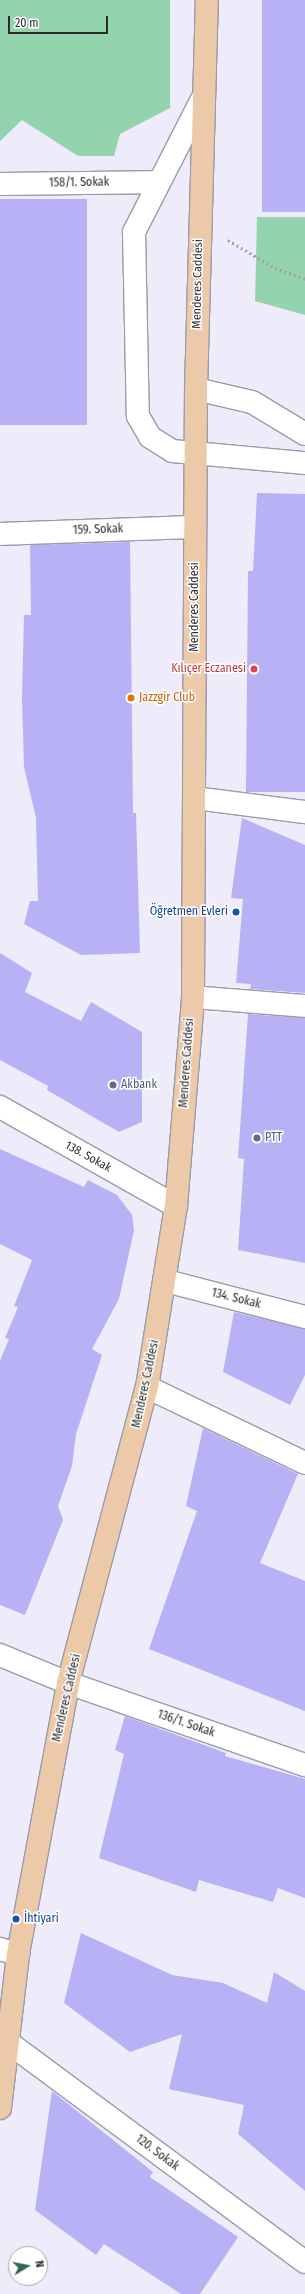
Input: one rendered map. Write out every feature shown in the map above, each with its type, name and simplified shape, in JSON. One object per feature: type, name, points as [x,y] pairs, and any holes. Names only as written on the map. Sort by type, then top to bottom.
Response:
[{"type":"main road","name":"Menderes Caddesi","points":[[0,2108],[9,2043],[9,1952],[68,1683],[147,1387],[166,1281],[176,1206],[192,997],[195,798],[196,389],[202,101],[207,0]]},
{"type":"street","points":[[202,101],[158,182],[134,232],[138,416],[150,437],[172,451],[305,463]]},
{"type":"street","name":"158/1. Sokak","points":[[0,184],[158,182]]},
{"type":"street","points":[[196,389],[252,402],[305,434]]},
{"type":"street","name":"159. Sokak","points":[[0,534],[195,527]]},
{"type":"street","points":[[195,798],[305,812]]},
{"type":"street","points":[[192,997],[305,1006]]},
{"type":"street","name":"138. Sokak","points":[[0,1107],[176,1206]]},
{"type":"street","name":"134. Sokak","points":[[166,1281],[305,1317]]},
{"type":"street","points":[[147,1387],[305,1463]]},
{"type":"street","name":"136/1. Sokak","points":[[0,1655],[68,1683],[305,1765]]},
{"type":"street","name":"120. Sokak","points":[[9,2043],[305,2262]]},
{"type":"path","points":[[199,222],[275,268],[305,279]]},
{"type":"green space","points":[[0,0],[170,0],[170,108],[120,134],[114,156],[78,156],[22,120],[0,141]]},
{"type":"green space","points":[[257,217],[305,217],[305,315],[255,301]]},
{"type":"building","points":[[262,0],[305,0],[305,212],[262,212]]},
{"type":"building","points":[[0,199],[87,199],[87,425],[0,425]]},
{"type":"building","points":[[257,493],[305,494],[305,792],[246,792],[248,571],[253,571]]},
{"type":"building","points":[[130,542],[133,813],[136,813],[140,953],[81,955],[24,924],[30,901],[38,901],[36,818],[24,767],[22,697],[24,615],[31,615],[30,545]]},
{"type":"building","points":[[242,818],[305,845],[305,993],[250,989],[251,984],[236,983],[243,899],[231,898]]},
{"type":"building","points":[[0,953],[32,973],[25,992],[81,1021],[91,1002],[142,1032],[142,1122],[119,1132],[47,1090],[48,1086],[0,1060]]},
{"type":"building","points":[[248,1014],[305,1018],[305,1263],[238,1250],[244,1159],[238,1158]]},
{"type":"building","points":[[0,1149],[84,1187],[88,1180],[117,1195],[132,1215],[134,1230],[119,1299],[92,1349],[102,1355],[76,1434],[72,1466],[58,1506],[63,1520],[25,1615],[0,1605],[0,1361],[9,1339],[5,1338],[18,1307],[14,1306],[32,1260],[0,1244]]},
{"type":"building","points":[[234,1312],[305,1329],[305,1375],[290,1405],[223,1372]]},
{"type":"building","points":[[203,1428],[298,1474],[260,1563],[305,1581],[305,1711],[149,1649],[197,1511],[186,1506]]},
{"type":"building","points":[[125,1716],[226,1753],[225,1756],[305,1779],[305,1898],[278,1888],[273,1902],[199,1880],[196,1892],[99,1858],[124,1754],[115,1750]]},
{"type":"building","points":[[81,1933],[172,1975],[223,1983],[267,2003],[274,1972],[305,1991],[305,2191],[238,2134],[244,2105],[169,2089],[182,2034],[130,2052],[64,2003]]},
{"type":"building","points":[[52,2091],[153,2172],[150,2177],[238,2237],[200,2294],[181,2294],[104,2244],[96,2255],[35,2210]]},
{"type":"place","name":"Kılıçer Eczanesi","points":[[254,669]]},
{"type":"place","name":"Jazzgir Club","points":[[131,698]]},
{"type":"place","name":"Öğretmen Evleri","points":[[236,912]]},
{"type":"place","name":"Akbank","points":[[113,1085]]},
{"type":"place","name":"PTT","points":[[257,1138]]},
{"type":"place","name":"İhtiyari","points":[[16,1919]]}]
